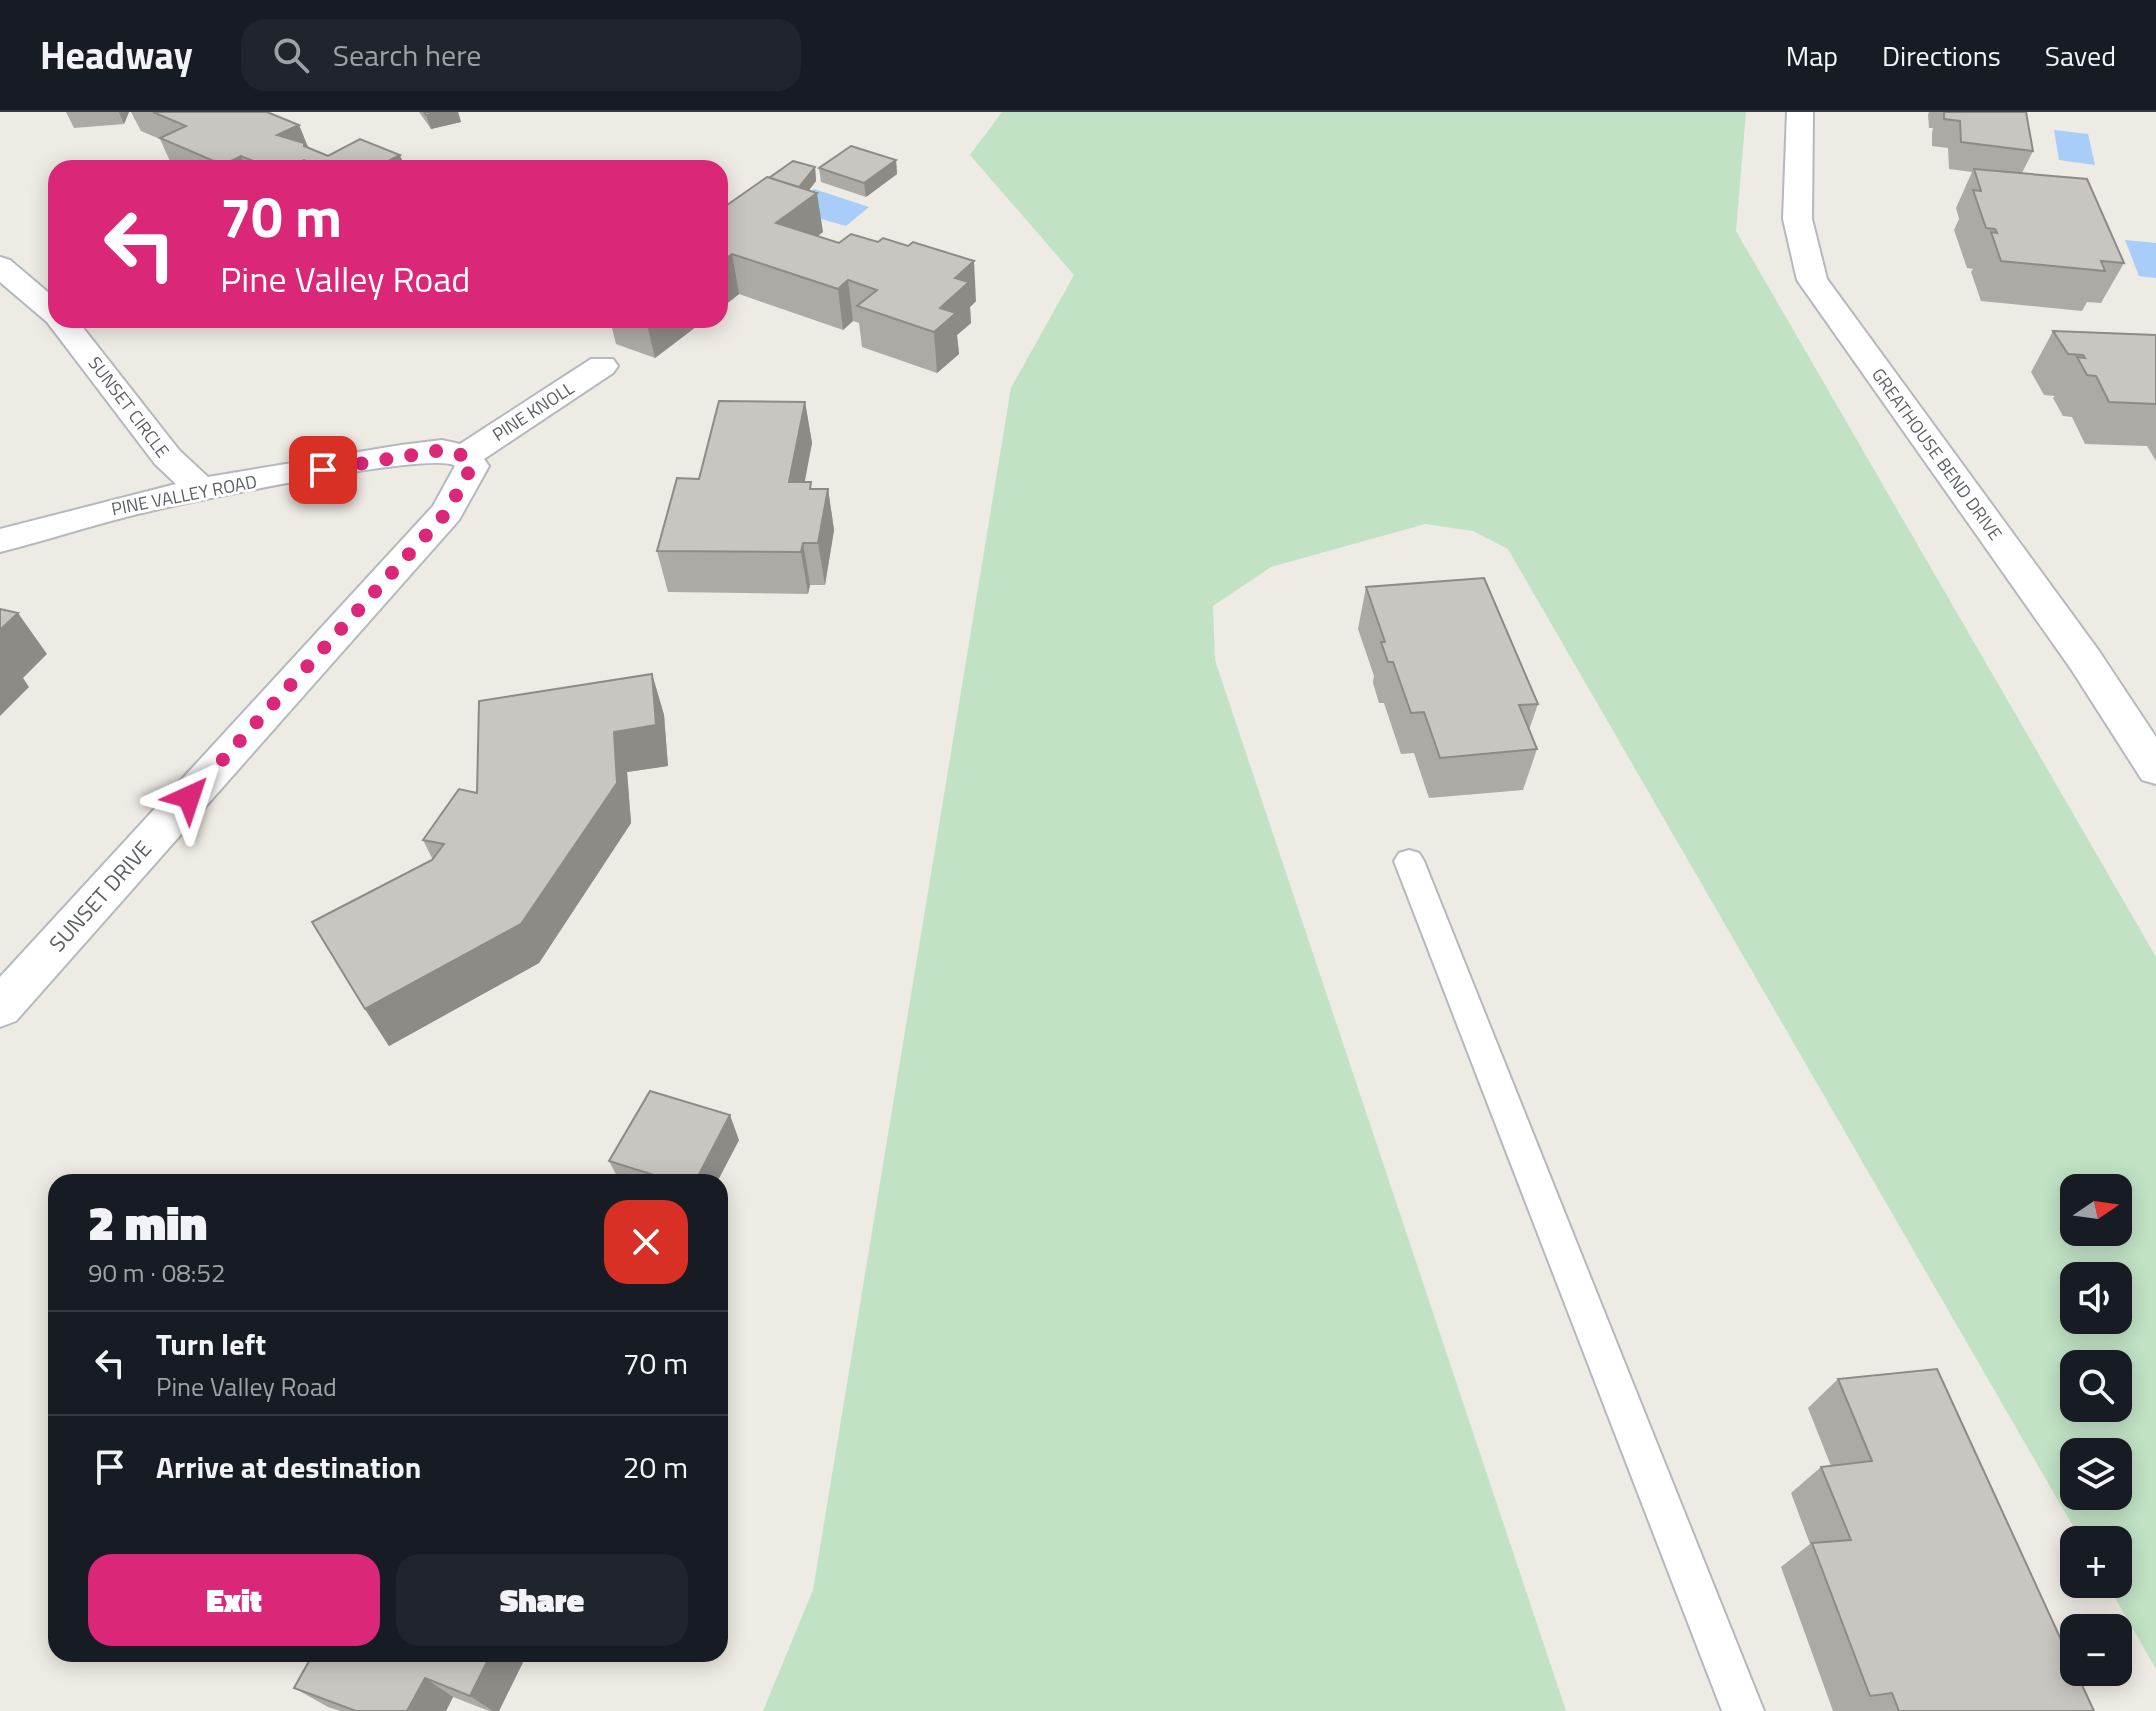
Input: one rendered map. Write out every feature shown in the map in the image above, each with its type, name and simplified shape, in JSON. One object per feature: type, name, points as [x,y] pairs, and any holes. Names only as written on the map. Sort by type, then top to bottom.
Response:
[{"type":"street","name":"GREATHOUSE BEND DRIVE","points":[[1800,112],[1797,188],[1805,264],[1812,280],[2085,660],[2156,769]]},
{"type":"street","points":[[0,266],[48,308]]},
{"type":"street","name":"SUNSET CIRCLE","points":[[67,328],[167,457],[201,489]]},
{"type":"street","name":"PINE KNOLL","points":[[465,456],[602,366]]},
{"type":"street","name":"PINE VALLEY ROAD","points":[[0,541],[124,506],[201,489],[401,455],[442,450],[465,456]]},
{"type":"street","name":"SUNSET DRIVE","points":[[0,1008],[447,512],[470,475],[472,466],[465,456]]},
{"type":"lane","points":[[1409,861],[1743,1711]]},
{"type":"green space","points":[[1002,112],[1746,112],[1736,231],[2156,957],[2156,1669],[2132,1627],[2132,1614],[2124,1614],[2115,1598],[2132,1598],[2132,1526],[2073,1526],[2064,1510],[2132,1510],[2132,1438],[2060,1438],[2060,1504],[1508,549],[1473,531],[1425,524],[1271,567],[1213,606],[1215,660],[1566,1711],[763,1711],[813,1590],[1011,388],[1074,275],[970,155]]},
{"type":"water","points":[[2054,130],[2088,134],[2095,165],[2059,160]]},
{"type":"water","points":[[814,189],[869,207],[846,226],[796,212]]},
{"type":"water","points":[[2125,240],[2156,243],[2156,278],[2139,276]]},
{"type":"building","points":[[153,112],[267,112],[299,125],[277,135],[304,143],[304,146],[328,156],[360,139],[400,155],[390,160],[251,160],[241,156],[233,160],[211,160],[160,138],[186,126]]},
{"type":"building","points":[[1944,112],[2026,112],[2033,151],[1961,142],[1960,121],[1944,119]]},
{"type":"building","points":[[851,146],[896,160],[864,183],[819,168]]},
{"type":"building","points":[[793,161],[815,167],[799,187],[769,178]]},
{"type":"building","points":[[1974,169],[2087,179],[2124,263],[2101,261],[2105,271],[2001,261],[1991,232],[1997,233],[1995,229],[1986,228],[1973,190],[1981,191]]},
{"type":"building","points":[[767,177],[817,193],[776,223],[839,243],[851,234],[878,242],[883,238],[908,246],[913,242],[974,261],[955,278],[969,282],[940,308],[956,313],[934,332],[857,306],[877,290],[848,280],[838,289],[732,254],[728,257],[728,204]]},
{"type":"building","points":[[2053,331],[2156,335],[2156,404],[2109,402],[2096,376],[2087,375],[2077,357],[2085,358],[2083,355],[2068,354]]},
{"type":"building","points":[[719,401],[805,402],[789,482],[811,482],[810,489],[828,489],[818,543],[803,543],[801,552],[657,551],[677,478],[699,479]]},
{"type":"building","points":[[1484,578],[1538,704],[1519,705],[1537,749],[1440,758],[1424,712],[1411,713],[1393,662],[1388,662],[1381,642],[1385,642],[1366,587]]},
{"type":"building","points":[[0,609],[18,613],[0,630]]},
{"type":"building","points":[[652,674],[656,725],[614,732],[617,783],[521,924],[365,1009],[312,922],[432,860],[444,844],[423,840],[459,789],[477,793],[479,701]]},
{"type":"building","points":[[650,1091],[730,1115],[699,1174],[650,1174],[609,1161]]},
{"type":"building","points":[[1937,1369],[2060,1637],[2060,1686],[2082,1686],[2094,1711],[1899,1711],[1892,1693],[1870,1696],[1812,1543],[1851,1540],[1821,1467],[1872,1461],[1838,1379]]},
{"type":"building","points":[[309,1662],[487,1662],[470,1696],[425,1678],[407,1711],[356,1711],[294,1688]]},
{"type":"route","points":[[189,797],[447,512],[470,475],[472,466],[465,456],[442,450],[323,470]]}]
